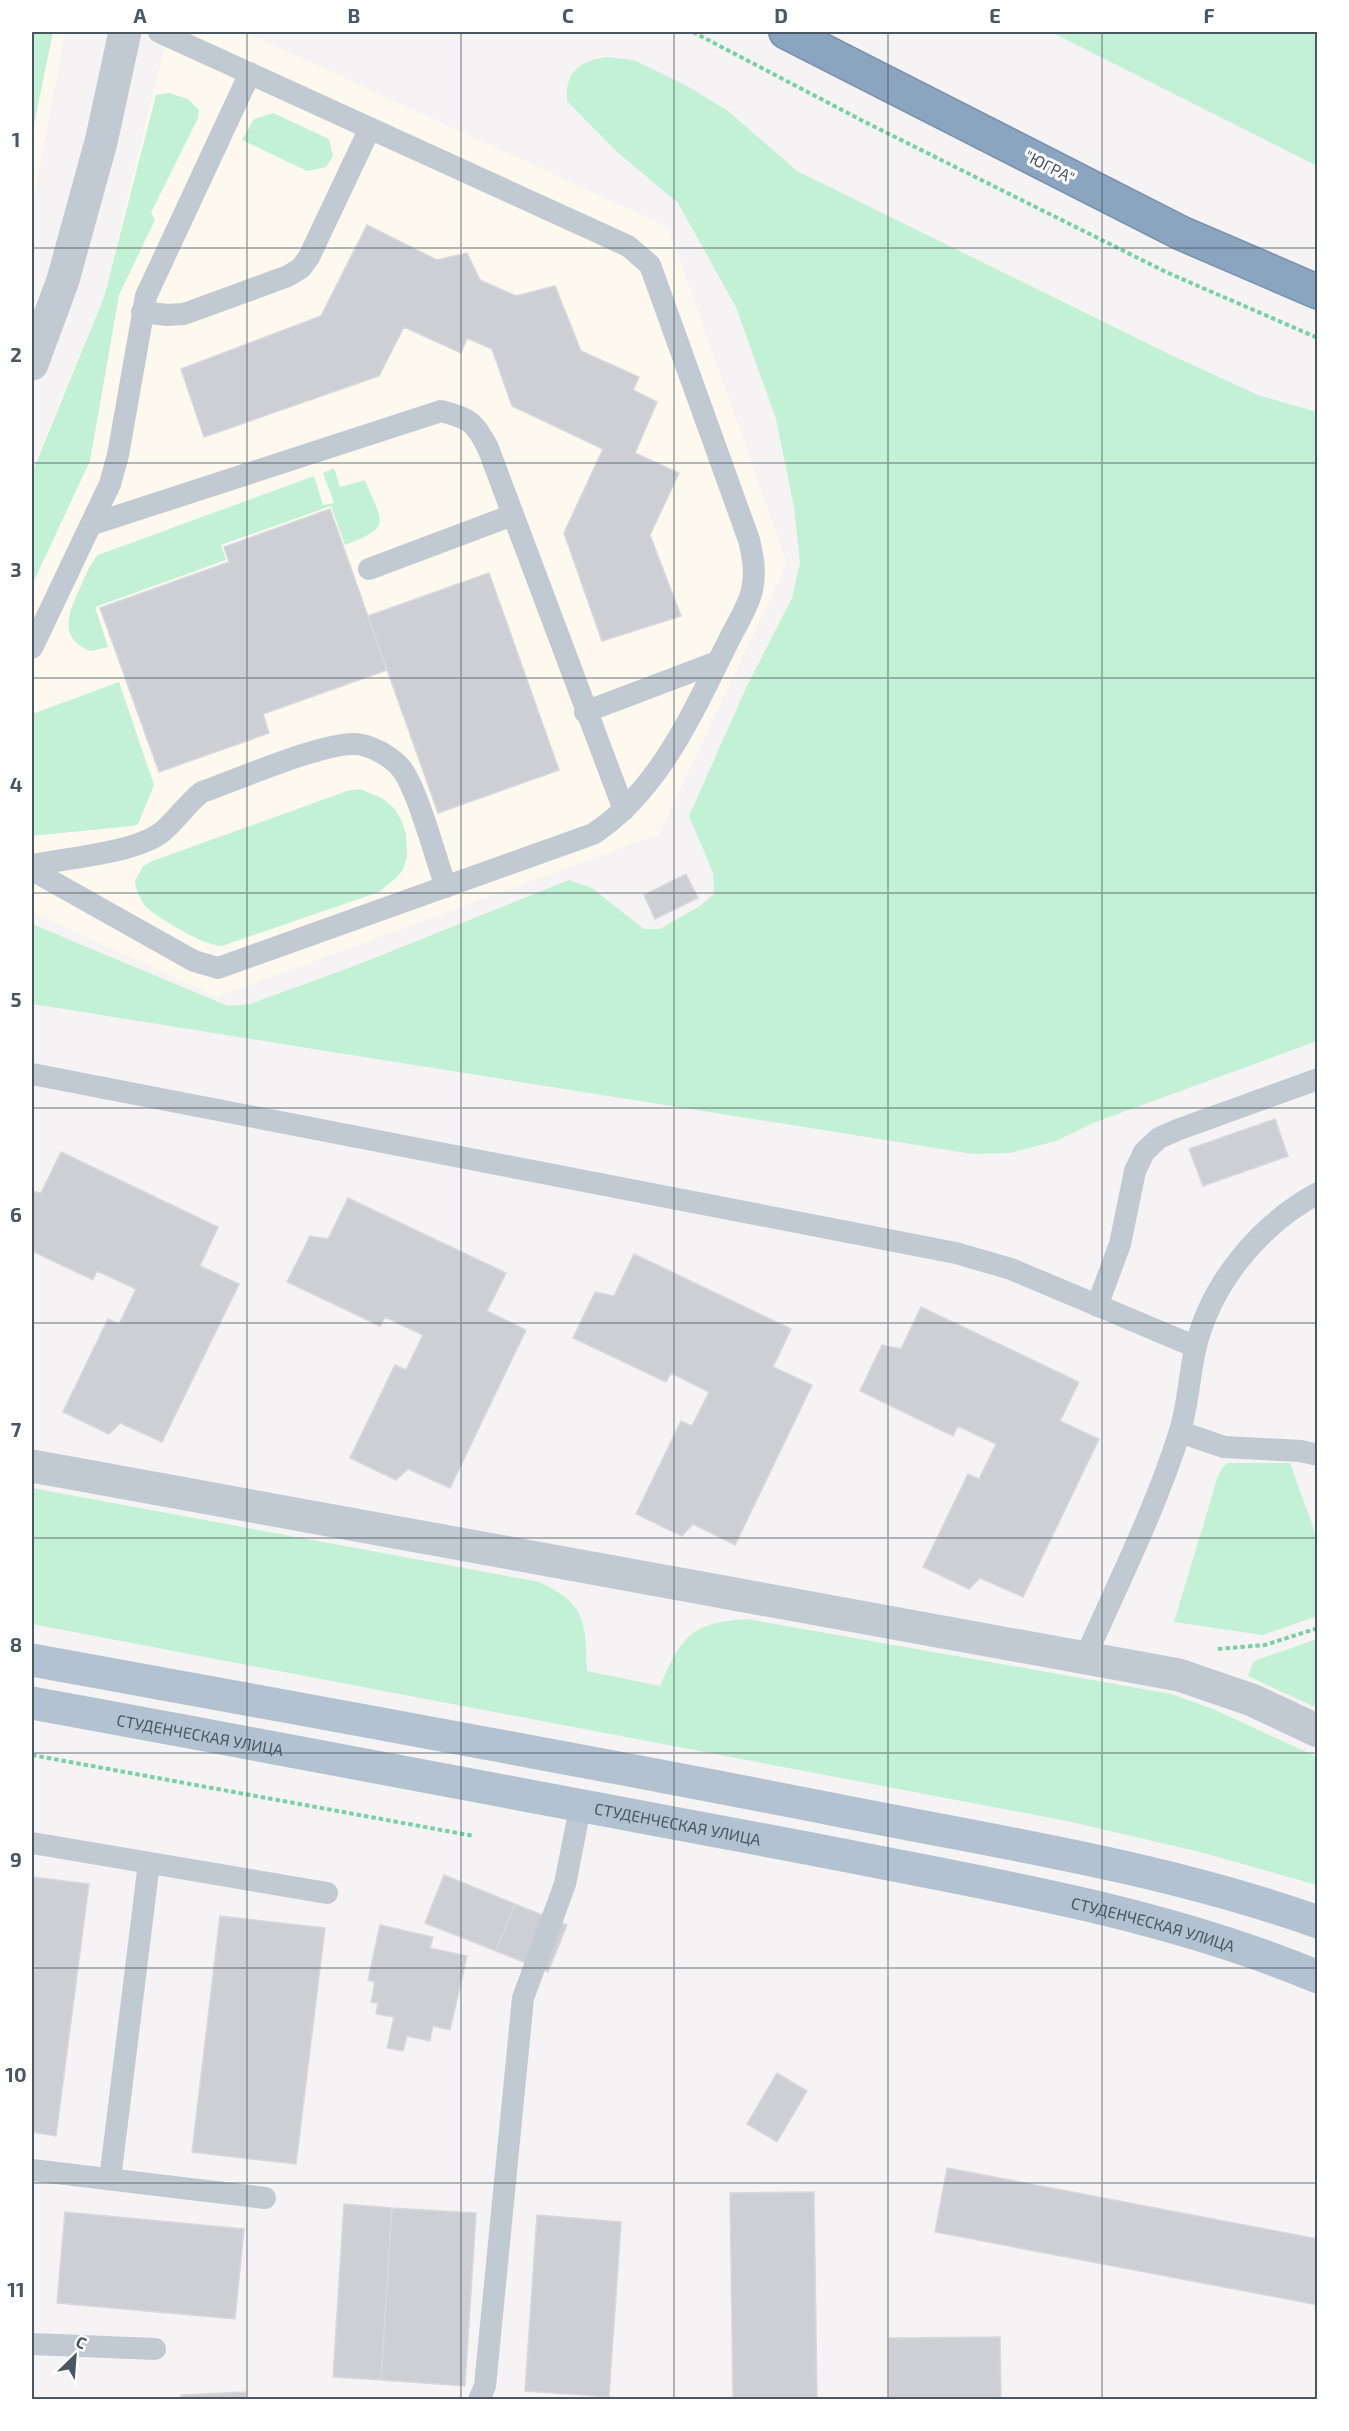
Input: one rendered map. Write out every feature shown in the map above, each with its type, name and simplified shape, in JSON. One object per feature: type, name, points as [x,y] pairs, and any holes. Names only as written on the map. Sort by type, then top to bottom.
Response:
[{"type":"highway","name":"\"ЮГРА\"","points":[[786,32],[1181,233],[1317,292]]},
{"type":"main road","points":[[32,1660],[588,1761],[1105,1863],[1211,1890],[1317,1922]]},
{"type":"main road","name":"СТУДЕНЧЕСКАЯ УЛИЦА","points":[[32,1703],[581,1803],[1088,1905],[1209,1938],[1317,1977]]},
{"type":"main road","points":[[581,1803],[588,1761]]},
{"type":"street","points":[[32,364],[63,280],[101,142],[125,32]]},
{"type":"street","points":[[32,1466],[796,1607],[1086,1656],[1179,1675],[1216,1686],[1317,1731]]},
{"type":"lane","points":[[32,870],[194,961],[218,968],[593,834],[624,810],[680,735],[752,592],[755,566],[749,540],[650,265],[628,246],[159,32]]},
{"type":"lane","points":[[32,648],[93,524],[110,484],[118,455],[142,312],[152,279],[250,73]]},
{"type":"lane","points":[[142,312],[167,315],[184,314],[288,276],[301,268],[309,257],[370,128]]},
{"type":"lane","points":[[93,524],[441,411],[465,417],[478,428],[513,514],[585,712],[624,810]]},
{"type":"lane","points":[[369,569],[513,514]]},
{"type":"lane","points":[[585,712],[717,662]]},
{"type":"lane","points":[[32,865],[143,843],[164,831],[190,801],[202,792],[327,748],[356,744],[379,751],[400,767],[410,785],[446,887]]},
{"type":"lane","points":[[32,1074],[956,1253],[1011,1269],[1196,1347]]},
{"type":"lane","points":[[1097,1306],[1120,1244],[1135,1171],[1144,1152],[1159,1138],[1177,1130],[1317,1079]]},
{"type":"lane","points":[[1086,1656],[1180,1432],[1196,1347],[1213,1302],[1241,1258],[1272,1224],[1288,1210],[1317,1193]]},
{"type":"lane","points":[[1180,1432],[1224,1447],[1301,1451],[1317,1455]]},
{"type":"lane","points":[[479,2400],[485,2386],[523,1998],[565,1884],[581,1803]]},
{"type":"lane","points":[[32,1843],[327,1893]]},
{"type":"lane","points":[[110,2179],[149,1863]]},
{"type":"lane","points":[[32,2170],[265,2198]]},
{"type":"lane","points":[[32,2344],[155,2349]]},
{"type":"path","points":[[693,32],[862,121],[1166,272],[1317,339]]},
{"type":"path","points":[[1207,1650],[1265,1645],[1317,1628]]},
{"type":"path","points":[[32,1755],[474,1836]]},
{"type":"shaded area","points":[[32,32],[65,32],[32,209]]},
{"type":"shaded area","points":[[168,32],[245,32],[668,227],[787,563],[659,834],[217,997],[32,912],[32,469],[103,298]]},
{"type":"green space","points":[[32,32],[53,32],[32,134]]},
{"type":"green space","points":[[1051,32],[1317,32],[1317,166]]},
{"type":"green space","points":[[607,57],[634,60],[687,86],[728,111],[797,171],[1173,356],[1258,395],[1317,412],[1317,1041],[1093,1123],[1056,1141],[1010,1153],[973,1154],[32,1004],[32,924],[228,1006],[250,1004],[357,965],[569,880],[592,888],[644,929],[660,929],[700,906],[714,894],[713,873],[689,816],[746,688],[792,598],[800,563],[794,507],[776,419],[736,307],[678,203],[616,151],[567,101],[569,82],[576,69],[589,61]]},
{"type":"green space","points":[[169,93],[188,99],[199,110],[198,118],[151,213],[155,220],[119,295],[90,461],[32,585],[32,473],[104,297],[156,95]]},
{"type":"green space","points":[[273,113],[329,139],[333,156],[326,167],[307,171],[242,140],[254,119]]},
{"type":"green space","points":[[334,468],[340,487],[365,480],[380,522],[371,533],[345,545],[331,506],[221,545],[226,560],[95,607],[108,647],[90,651],[73,639],[68,624],[72,606],[98,555],[314,476],[323,505],[334,503],[323,473]]},
{"type":"green space","points":[[119,682],[154,785],[138,824],[32,836],[32,714]]},
{"type":"green space","points":[[360,789],[382,798],[395,809],[406,834],[407,857],[403,870],[379,892],[222,946],[205,942],[171,924],[146,907],[140,898],[135,881],[143,866],[152,861],[347,791]]},
{"type":"green space","points":[[1228,1463],[1290,1463],[1317,1538],[1317,1616],[1263,1635],[1174,1622],[1218,1476]]},
{"type":"green space","points":[[32,1488],[539,1582],[566,1598],[580,1616],[584,1627],[587,1671],[660,1686],[675,1655],[690,1636],[712,1624],[747,1619],[1171,1694],[1213,1709],[1317,1757],[1317,1885],[1204,1853],[1067,1821],[32,1624]]},
{"type":"green space","points":[[1317,1639],[1317,1708],[1248,1676],[1254,1661]]},
{"type":"building","points":[[367,225],[437,260],[467,253],[480,280],[516,296],[555,286],[581,351],[639,377],[633,390],[657,402],[635,453],[679,473],[650,535],[681,616],[602,641],[564,533],[603,449],[512,406],[492,349],[467,338],[461,353],[404,327],[379,376],[204,437],[181,369],[321,316]]},
{"type":"building","points":[[330,509],[387,670],[263,714],[269,733],[159,772],[100,608],[229,562],[224,547]]},
{"type":"building","points":[[489,573],[559,770],[438,813],[368,616]]},
{"type":"building","points":[[686,874],[698,898],[655,919],[644,895]]},
{"type":"building","points":[[1275,1119],[1288,1156],[1203,1186],[1189,1149]]},
{"type":"building","points":[[61,1152],[218,1227],[200,1266],[239,1284],[162,1442],[120,1423],[109,1434],[63,1412],[108,1319],[119,1324],[136,1289],[97,1271],[93,1280],[32,1251],[32,1191],[41,1193]]},
{"type":"building","points":[[348,1198],[506,1273],[487,1311],[526,1330],[450,1488],[408,1469],[396,1480],[350,1458],[395,1365],[406,1370],[423,1335],[385,1317],[380,1326],[287,1282],[310,1236],[328,1239]]},
{"type":"building","points":[[634,1254],[791,1329],[773,1367],[812,1385],[735,1545],[693,1524],[682,1536],[636,1514],[681,1421],[692,1426],[709,1392],[671,1373],[666,1382],[573,1338],[595,1292],[614,1296]]},
{"type":"building","points":[[921,1307],[1079,1382],[1060,1421],[1099,1439],[1023,1597],[980,1578],[969,1589],[923,1567],[968,1474],[979,1479],[996,1444],[958,1426],[953,1436],[860,1391],[882,1345],[901,1349]]},
{"type":"building","points":[[444,1875],[515,1904],[496,1951],[425,1923]]},
{"type":"building","points":[[32,1877],[89,1884],[56,2136],[32,2132]]},
{"type":"building","points":[[515,1904],[567,1925],[548,1972],[496,1951]]},
{"type":"building","points":[[220,1916],[325,1928],[296,2164],[192,2152]]},
{"type":"building","points":[[380,1925],[433,1937],[430,1948],[467,1956],[450,2030],[433,2026],[430,2041],[407,2036],[403,2051],[387,2048],[394,2017],[376,2014],[378,2003],[371,2002],[375,1982],[368,1980]]},
{"type":"building","points":[[777,2073],[807,2091],[777,2142],[747,2124]]},
{"type":"building","points":[[947,2168],[1318,2239],[1318,2305],[935,2232]]},
{"type":"building","points":[[814,2192],[817,2400],[733,2400],[730,2193]]},
{"type":"building","points":[[344,2204],[392,2208],[381,2380],[333,2377]]},
{"type":"building","points":[[392,2208],[476,2213],[465,2386],[381,2380]]},
{"type":"building","points":[[65,2212],[244,2229],[235,2319],[57,2303]]},
{"type":"building","points":[[537,2215],[621,2222],[609,2397],[525,2391]]},
{"type":"building","points":[[1000,2337],[1001,2400],[889,2400],[889,2338]]},
{"type":"building","points":[[246,2392],[246,2400],[181,2400],[181,2395]]}]
